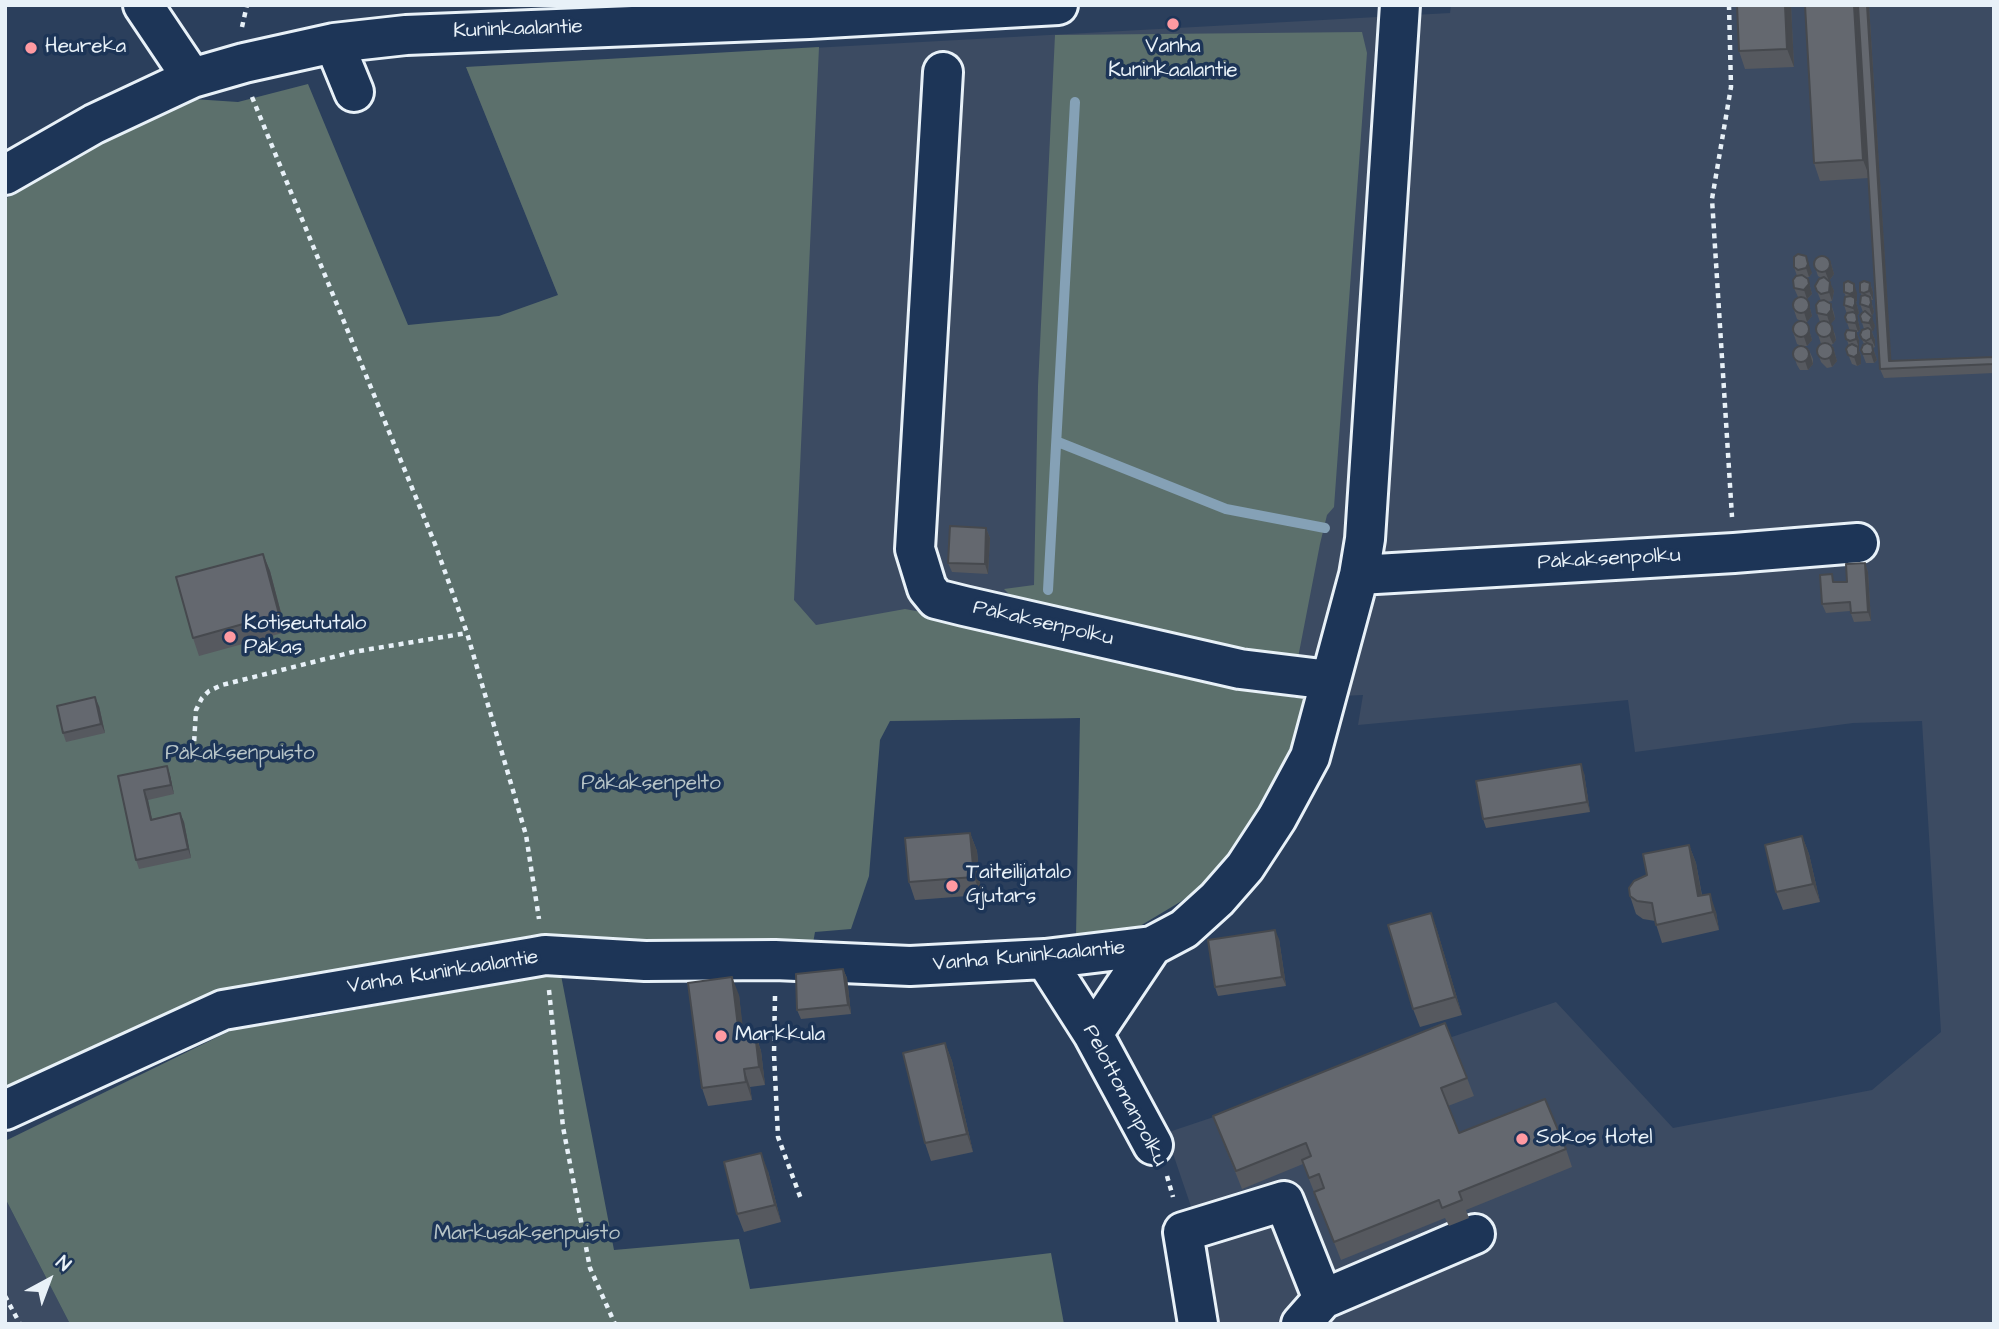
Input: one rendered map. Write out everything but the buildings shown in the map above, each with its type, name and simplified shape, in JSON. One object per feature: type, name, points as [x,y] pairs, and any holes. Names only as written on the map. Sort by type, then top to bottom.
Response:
[{"type":"street","points":[[143,5],[192,78]]},
{"type":"street","name":"Kuninkaalantie","points":[[5,175],[94,124],[192,78],[244,63],[334,43],[406,35],[809,19],[1058,5]]},
{"type":"street","name":"Vanha Kuninkaalantie","points":[[5,1110],[223,1010],[545,955],[645,961],[775,960],[910,966],[1045,959],[1152,946],[1184,929],[1217,899],[1245,867],[1277,818],[1310,757],[1359,575],[1365,539],[1400,5]]},
{"type":"street","points":[[334,43],[354,92]]},
{"type":"street","name":"Påkaksenpolku","points":[[943,72],[915,549],[927,588],[936,599],[1240,669],[1330,680]]},
{"type":"street","name":"Påkaksenpolku","points":[[1359,575],[1858,542]]},
{"type":"street","points":[[1093,1034],[1152,946]]},
{"type":"street","name":"Pelottomanpolku","points":[[1045,959],[1093,1034],[1153,1145]]},
{"type":"street","points":[[1198,1324],[1183,1232],[1283,1201],[1312,1312],[1475,1234]]},
{"type":"path","points":[[240,32],[247,5]]},
{"type":"path","points":[[1729,5],[1731,87],[1713,199],[1734,552]]},
{"type":"path","points":[[249,91],[435,544],[467,633],[526,835],[545,955],[564,1127],[590,1268],[615,1324]]},
{"type":"path","points":[[193,761],[196,710],[209,691],[222,685],[353,652],[467,633]]},
{"type":"path","points":[[775,960],[774,1054],[778,1137],[801,1199]]},
{"type":"path","name":"Pelottomanpolku","points":[[1153,1145],[1164,1165],[1183,1232]]},
{"type":"path","points":[[5,1296],[20,1324]]},
{"type":"shaded area","points":[[1451,5],[1994,5],[1994,1324],[1289,1324],[1293,1320],[1268,1324],[1216,1324],[1201,1236],[1166,1133],[1556,1002],[1673,1128],[1872,1090],[1941,1032],[1922,721],[1853,723],[1635,752],[1628,700],[1358,725],[1363,695],[1294,698],[1080,718],[845,722],[558,295],[466,67],[1450,13]]},
{"type":"shaded area","points":[[5,1198],[70,1324],[5,1324]]},
{"type":"green space","points":[[1362,32],[1367,53],[1334,507],[1327,515],[1320,544],[1297,663],[1019,604],[1004,589],[1034,585],[1038,386],[1055,35]]},
{"type":"green space","points":[[819,47],[794,600],[816,625],[905,609],[1037,633],[1278,689],[1294,698],[1314,697],[1259,815],[1218,875],[1140,926],[1124,931],[1076,937],[1080,718],[890,721],[880,740],[869,876],[851,929],[815,932],[812,949],[368,977],[5,1101],[5,199],[100,141],[193,99],[238,102],[308,84],[408,325],[499,316],[558,295],[466,67]]},
{"type":"green space","name":"Markusaksenpuisto","points":[[560,970],[614,1250],[739,1239],[750,1289],[1051,1253],[1064,1324],[70,1324],[5,1198],[5,1141],[236,1028],[310,1018],[414,999],[414,995]]},
{"type":"waterway","points":[[1048,590],[1075,102]]},
{"type":"waterway","points":[[1058,442],[1226,509],[1325,528]]},
{"type":"place","name":"Vanha Kuninkaalantie","points":[[1173,24]]},
{"type":"place","name":"Heureka","points":[[31,48]]},
{"type":"place","name":"Kotiseututalo Påkas","points":[[230,637]]},
{"type":"place","name":"Taiteilijatalo Gjutars","points":[[952,886]]},
{"type":"place","name":"Markkula","points":[[721,1036]]},
{"type":"place","name":"Sokos Hotel","points":[[1522,1139]]},
{"type":"park label","name":"Påkaksenpuisto","points":[[240,755]]},
{"type":"park label","name":"Påkaksenpelto","points":[[651,785]]}]
